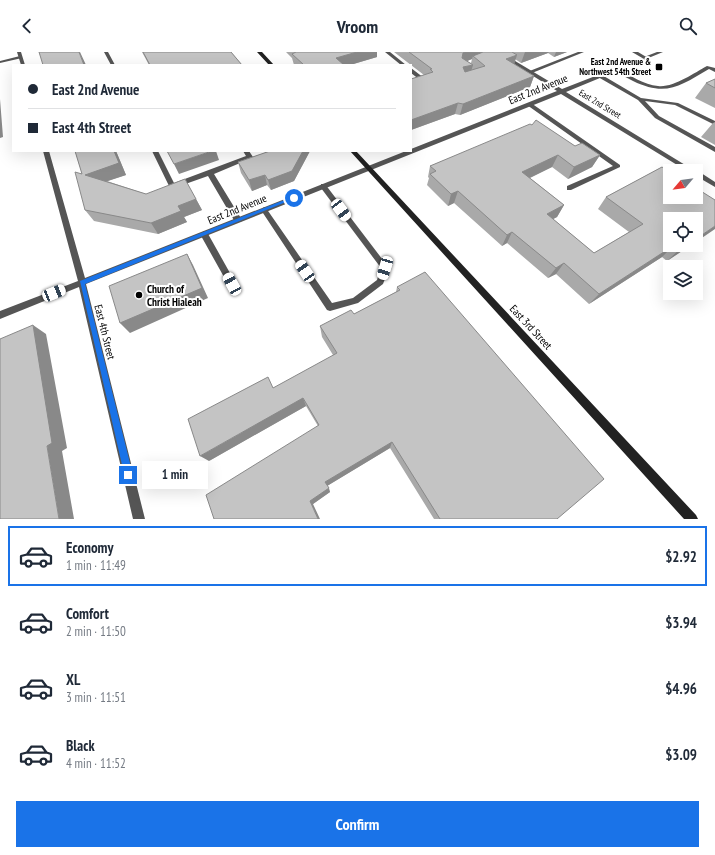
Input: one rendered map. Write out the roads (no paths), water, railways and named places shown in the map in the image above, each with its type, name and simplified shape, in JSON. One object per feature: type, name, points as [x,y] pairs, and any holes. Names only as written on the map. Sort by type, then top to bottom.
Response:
[{"type":"street","points":[[106,52],[112,64]]},
{"type":"street","points":[[259,52],[271,64]]},
{"type":"street","points":[[387,52],[403,64]]},
{"type":"street","points":[[530,72],[582,52]]},
{"type":"street","points":[[634,52],[646,58]]},
{"type":"street","name":"East 2nd Avenue","points":[[412,151],[661,52]]},
{"type":"street","points":[[492,56],[498,53]]},
{"type":"street","name":"East 2nd Street","points":[[498,53],[681,164]]},
{"type":"street","points":[[0,62],[20,54],[23,64]]},
{"type":"street","points":[[616,70],[645,84],[659,88],[668,87],[709,67],[715,70]]},
{"type":"street","points":[[412,71],[422,79]]},
{"type":"street","points":[[600,76],[640,99],[657,116],[715,150]]},
{"type":"street","points":[[640,99],[676,104],[715,123]]},
{"type":"street","points":[[529,104],[618,166],[569,188]]},
{"type":"street","name":"East 4th Street","points":[[46,152],[82,282],[139,519]]},
{"type":"street","points":[[155,152],[172,186],[250,157],[247,152]]},
{"type":"street","name":"East 3rd Street","points":[[354,152],[692,519]]},
{"type":"street","name":"East 2nd Avenue","points":[[0,315],[409,152]]},
{"type":"street","points":[[210,173],[238,220]]},
{"type":"street","points":[[703,177],[715,185]]},
{"type":"street","points":[[264,210],[330,307],[355,301],[380,282],[385,268],[323,186]]},
{"type":"street","points":[[204,234],[232,284]]},
{"type":"place","name":"East 2nd Avenue & Northwest 54th Street","points":[[659,67]]},
{"type":"place","name":"Church of Christ Hialeah","points":[[139,295]]}]
